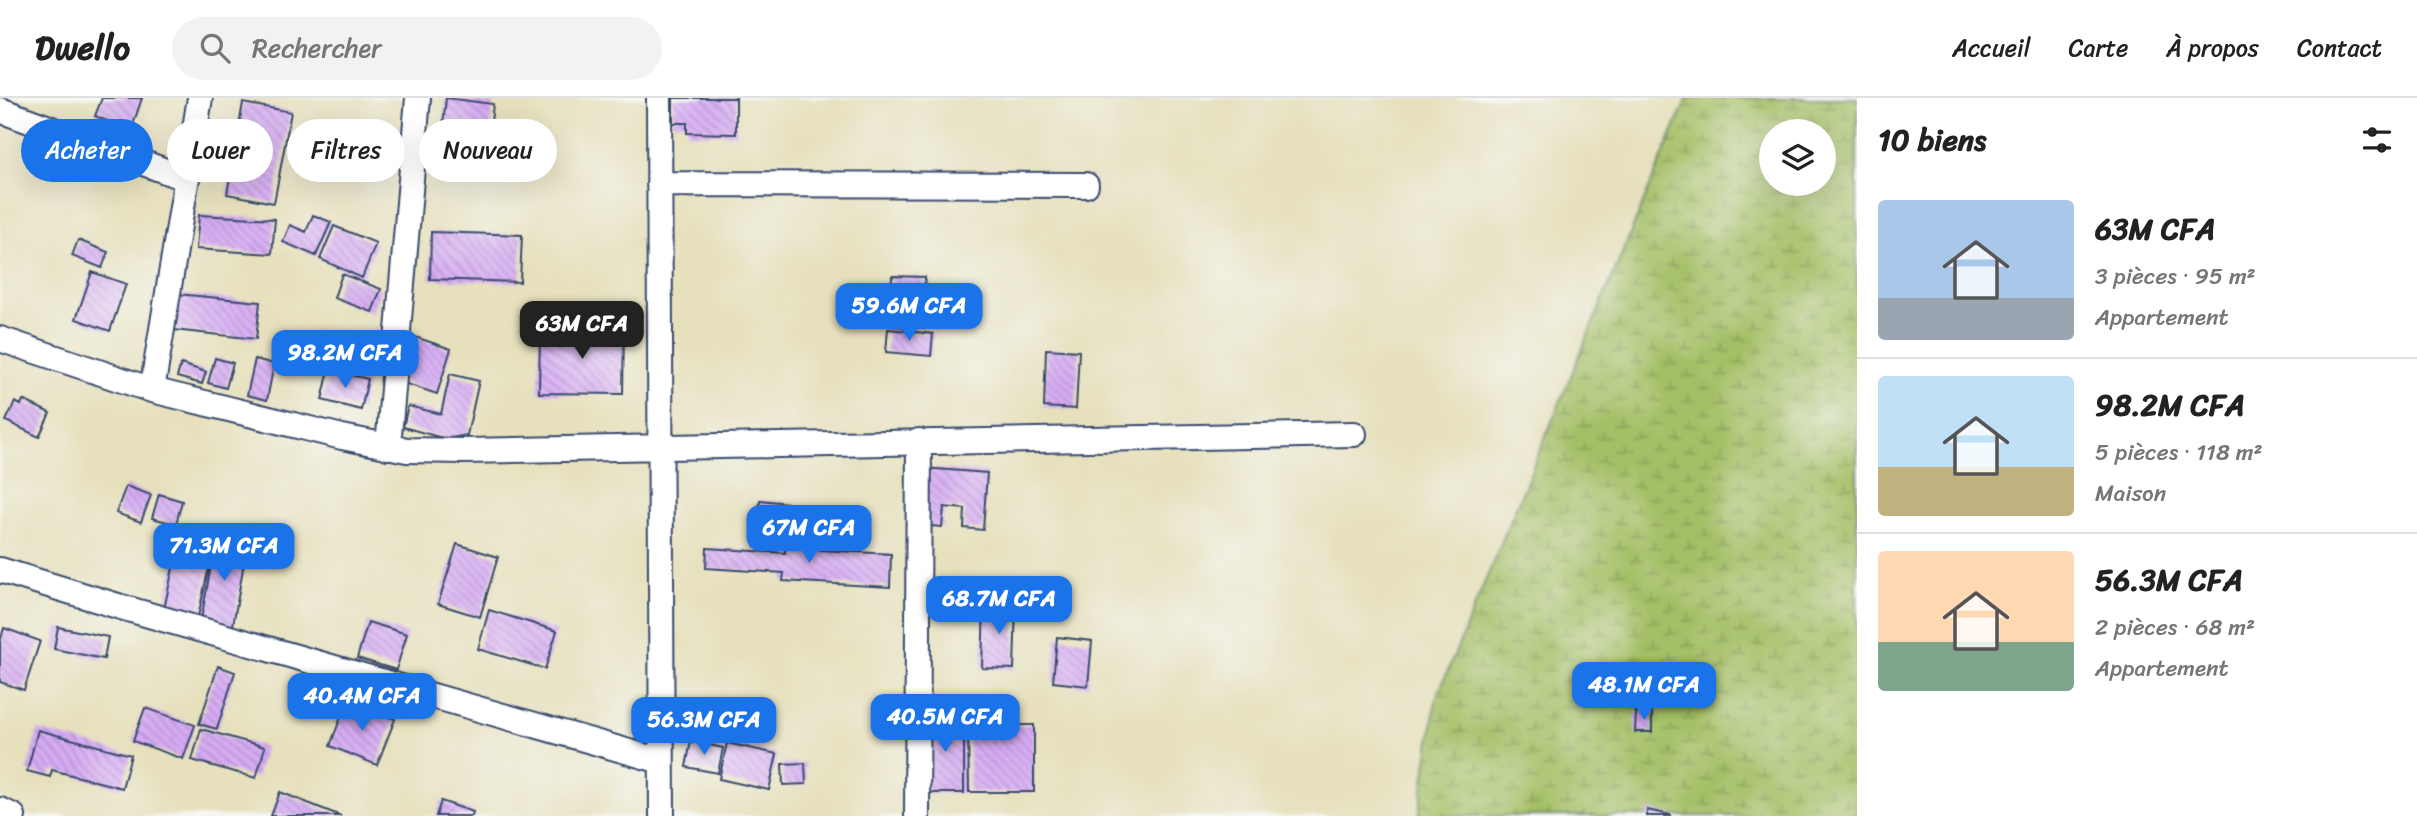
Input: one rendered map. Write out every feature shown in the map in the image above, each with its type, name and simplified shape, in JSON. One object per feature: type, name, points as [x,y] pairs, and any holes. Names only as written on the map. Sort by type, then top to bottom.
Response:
[{"type":"street","points":[[197,119],[200,98]]},
{"type":"street","points":[[388,447],[418,98]]},
{"type":"street","points":[[659,98],[662,816]]},
{"type":"street","points":[[0,110],[167,173]]},
{"type":"street","points":[[152,390],[187,182]]},
{"type":"street","points":[[659,184],[1086,185]]},
{"type":"street","points":[[0,339],[152,390],[407,450],[1354,433]]},
{"type":"street","points":[[917,816],[919,441]]},
{"type":"street","points":[[0,570],[662,761]]},
{"type":"street","points":[[0,810],[13,816]]},
{"type":"green space","points":[[1687,98],[1857,98],[1857,816],[1419,816],[1436,699]]},
{"type":"building","points":[[102,98],[142,98],[135,119],[102,119],[95,116]]},
{"type":"building","points":[[446,98],[493,104],[491,119],[444,119]]},
{"type":"building","points":[[673,98],[736,98],[736,134],[687,133],[687,123],[673,123]]},
{"type":"building","points":[[243,103],[291,112],[290,119],[287,119],[287,133],[274,203],[227,194],[229,182],[273,182],[273,119],[240,119]]},
{"type":"building","points":[[199,215],[275,219],[272,254],[196,249]]},
{"type":"building","points":[[313,215],[331,222],[316,256],[283,242],[290,225],[306,232]]},
{"type":"building","points":[[334,226],[376,243],[362,278],[320,259]]},
{"type":"building","points":[[431,232],[522,235],[520,282],[430,279]]},
{"type":"building","points":[[78,240],[108,252],[102,268],[72,256]]},
{"type":"building","points":[[92,272],[126,284],[110,331],[76,319]]},
{"type":"building","points":[[342,274],[381,289],[372,312],[334,298]]},
{"type":"building","points":[[892,276],[925,277],[923,327],[890,326]]},
{"type":"building","points":[[177,294],[260,302],[256,339],[174,330]]},
{"type":"building","points":[[540,328],[624,329],[623,394],[539,393]]},
{"type":"building","points":[[888,329],[933,334],[931,356],[886,352]]},
{"type":"building","points":[[415,337],[451,349],[437,394],[401,382]]},
{"type":"building","points":[[1046,349],[1079,351],[1076,409],[1044,407]]},
{"type":"building","points":[[215,358],[233,363],[226,388],[208,383]]},
{"type":"building","points":[[255,359],[274,364],[267,400],[247,395]]},
{"type":"building","points":[[181,364],[206,372],[202,384],[177,377]]},
{"type":"building","points":[[329,370],[368,379],[361,410],[322,400]]},
{"type":"building","points":[[450,374],[479,381],[467,435],[446,439],[403,427],[408,406],[441,414]]},
{"type":"building","points":[[23,400],[50,413],[39,437],[6,421],[15,402],[21,405]]},
{"type":"building","points":[[923,468],[987,473],[983,530],[964,528],[965,509],[944,507],[942,527],[919,525]]},
{"type":"building","points":[[126,486],[151,495],[141,522],[116,513]]},
{"type":"building","points":[[159,494],[182,501],[176,524],[152,518]]},
{"type":"building","points":[[760,500],[787,503],[782,548],[755,546]]},
{"type":"building","points":[[182,527],[216,534],[198,617],[164,609]]},
{"type":"building","points":[[217,534],[248,540],[232,631],[200,625]]},
{"type":"building","points":[[457,544],[498,557],[480,617],[438,604]]},
{"type":"building","points":[[707,548],[785,553],[785,548],[891,554],[890,587],[783,581],[784,573],[706,568]]},
{"type":"building","points":[[984,603],[1016,605],[1014,669],[982,668]]},
{"type":"building","points":[[489,610],[557,631],[545,669],[478,649]]},
{"type":"building","points":[[368,622],[407,634],[396,670],[357,658]]},
{"type":"building","points":[[58,627],[108,637],[104,659],[54,649]]},
{"type":"building","points":[[4,628],[40,641],[24,690],[0,682],[0,642]]},
{"type":"building","points":[[1057,637],[1092,641],[1088,686],[1053,682]]},
{"type":"building","points":[[218,666],[235,672],[217,729],[199,724]]},
{"type":"building","points":[[347,701],[395,719],[377,765],[330,746]]},
{"type":"building","points":[[145,708],[195,725],[183,759],[133,741]]},
{"type":"building","points":[[1636,712],[1652,712],[1652,732],[1635,732]]},
{"type":"building","points":[[927,716],[964,716],[964,793],[927,793]]},
{"type":"building","points":[[968,725],[1034,725],[1034,792],[969,792]]},
{"type":"building","points":[[201,729],[265,747],[256,778],[192,760]]},
{"type":"building","points":[[38,730],[131,755],[122,788],[52,770],[50,777],[27,771]]},
{"type":"building","points":[[691,741],[723,748],[718,773],[686,767]]},
{"type":"building","points":[[727,743],[777,754],[769,790],[719,779]]},
{"type":"building","points":[[805,763],[806,784],[783,785],[782,764]]},
{"type":"building","points":[[280,792],[341,816],[271,816]]},
{"type":"building","points":[[441,801],[473,812],[472,816],[436,816]]},
{"type":"building","points":[[1647,810],[1671,815],[1671,816],[1647,816]]}]
